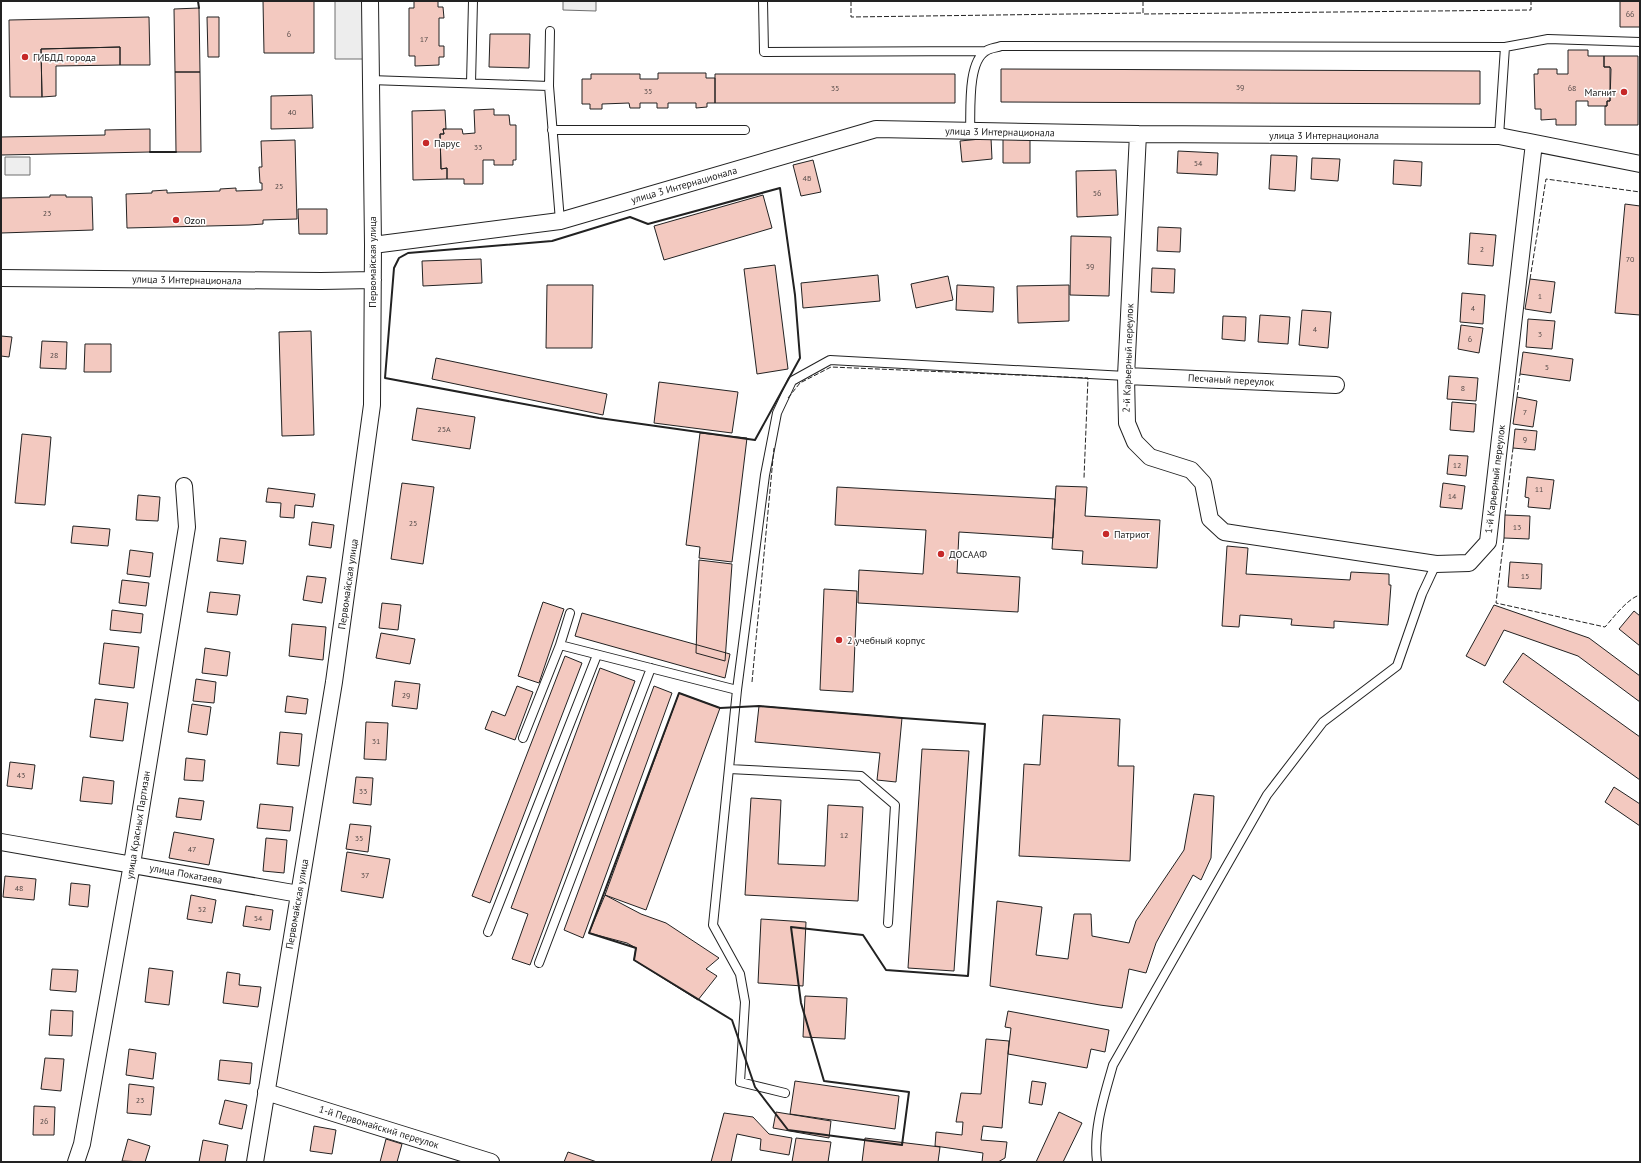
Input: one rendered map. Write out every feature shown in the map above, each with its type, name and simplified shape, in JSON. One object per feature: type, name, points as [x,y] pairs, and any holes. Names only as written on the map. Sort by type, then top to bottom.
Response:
[{"type":"street","name":"Первомайская улица","points":[[254,1162],[334,682],[372,405],[373,245],[370,1]]},
{"type":"street","name":"улица 3 Интернационала","points":[[373,245],[560,221],[876,129],[1138,134],[1499,136],[1640,164]]},
{"type":"street","name":"2-й Карьерный переулок","points":[[1138,134],[1126,376],[1127,423],[1135,442],[1150,457],[1191,470],[1203,483],[1210,519],[1224,532]]},
{"type":"street","name":"1-й Карьерный переулок","points":[[1224,532],[1436,564],[1470,563],[1488,542],[1534,143]]},
{"type":"street","name":"улица 3 Интернационала","points":[[1,278],[321,281],[373,280]]},
{"type":"street","name":"Песчаный переулок","points":[[1126,376],[1336,385]]},
{"type":"street","name":"улица Красных Партизан","points":[[76,1162],[82,1144],[132,864],[187,527],[184,486]]},
{"type":"street","name":"улица Покатаева","points":[[1,842],[299,894]]},
{"type":"street","name":"1-й Первомайский переулок","points":[[266,1092],[491,1162]]},
{"type":"lane","points":[[471,83],[473,1]]},
{"type":"lane","points":[[763,1],[764,52],[986,51],[1001,46],[1505,47],[1548,39],[1640,42]]},
{"type":"lane","points":[[550,31],[549,86],[560,221]]},
{"type":"lane","points":[[1499,136],[1505,47]]},
{"type":"lane","points":[[970,131],[973,75],[976,61],[986,51]]},
{"type":"lane","points":[[370,80],[549,86]]},
{"type":"lane","points":[[552,130],[745,130]]},
{"type":"lane","points":[[785,1093],[740,1082],[745,1002],[740,974],[713,925],[737,690],[765,475],[777,413],[792,381],[830,360],[1126,376]]},
{"type":"lane","points":[[1097,1162],[1095,1146],[1101,1108],[1113,1065],[1267,795],[1323,722],[1397,666],[1422,594],[1436,564]]},
{"type":"lane","points":[[523,738],[560,645],[570,613]]},
{"type":"lane","points":[[560,645],[737,690]]},
{"type":"lane","points":[[488,932],[597,655]]},
{"type":"lane","points":[[539,963],[651,668]]},
{"type":"lane","points":[[729,769],[861,776],[895,805],[888,923]]},
{"type":"shaded area","points":[[335,1],[363,1],[363,59],[335,59]]},
{"type":"shaded area","points":[[563,1],[596,1],[596,11],[563,10]]},
{"type":"shaded area","points":[[5,157],[30,157],[30,175],[5,175]]},
{"type":"building","points":[[263,1],[314,1],[314,53],[264,53]]},
{"type":"building","points":[[414,1],[438,1],[438,7],[443,7],[444,18],[439,18],[439,46],[444,46],[444,57],[439,57],[439,65],[415,66],[415,56],[409,56],[409,8],[414,8]]},
{"type":"building","points":[[1620,1],[1640,1],[1640,27],[1620,27]]},
{"type":"building","points":[[199,8],[200,72],[175,72],[174,9]]},
{"type":"building","name":"ГИБДД города","points":[[149,17],[150,65],[120,65],[120,47],[41,49],[42,97],[10,97],[9,20]]},
{"type":"building","points":[[207,17],[219,17],[219,57],[208,57]]},
{"type":"building","points":[[490,34],[530,34],[529,68],[489,67]]},
{"type":"building","points":[[120,47],[120,65],[56,66],[56,96],[42,97],[41,49]]},
{"type":"building","points":[[1568,50],[1588,50],[1588,56],[1604,56],[1604,67],[1610,67],[1610,101],[1607,101],[1607,106],[1588,106],[1588,101],[1576,101],[1576,125],[1556,125],[1556,119],[1541,120],[1541,109],[1535,109],[1534,74],[1538,74],[1538,69],[1557,69],[1557,74],[1568,74]]},
{"type":"building","name":"Магнит","points":[[1604,56],[1638,56],[1638,125],[1605,125],[1605,106],[1607,106],[1607,101],[1610,101],[1611,69],[1610,67],[1604,67]]},
{"type":"building","points":[[1001,69],[1480,71],[1480,104],[1001,102]]},
{"type":"building","points":[[175,72],[200,72],[201,152],[176,152]]},
{"type":"building","points":[[658,73],[706,73],[706,78],[715,78],[715,103],[707,103],[707,107],[696,108],[696,103],[668,103],[668,108],[657,108],[657,103],[640,103],[640,108],[630,108],[629,103],[602,104],[602,109],[590,109],[590,104],[582,104],[582,79],[591,79],[591,74],[640,74],[640,79],[658,79]]},
{"type":"building","points":[[715,74],[955,74],[955,103],[715,103]]},
{"type":"building","points":[[312,95],[313,128],[271,129],[271,96]]},
{"type":"building","points":[[494,109],[494,115],[509,115],[510,125],[516,125],[516,160],[513,160],[513,165],[494,165],[494,160],[483,160],[483,184],[464,184],[464,179],[447,179],[447,168],[441,169],[440,134],[444,134],[443,129],[462,129],[463,134],[475,133],[474,110]]},
{"type":"building","name":"Парус","points":[[445,110],[446,129],[443,129],[444,134],[440,134],[441,169],[447,168],[447,179],[413,180],[412,111]]},
{"type":"building","points":[[150,129],[150,152],[1,155],[1,137],[105,135],[105,130]]},
{"type":"building","points":[[1030,137],[1030,163],[1003,163],[1003,138]]},
{"type":"building","points":[[991,138],[992,159],[962,162],[960,141]]},
{"type":"building","points":[[295,140],[297,219],[263,220],[263,224],[249,225],[127,228],[126,194],[152,193],[152,191],[167,190],[167,193],[220,191],[220,189],[236,188],[236,191],[262,190],[259,167],[262,167],[261,141]]},
{"type":"building","points":[[1178,151],[1218,153],[1217,175],[1177,173]]},
{"type":"building","points":[[1271,155],[1297,156],[1295,191],[1269,189]]},
{"type":"building","points":[[1312,158],[1340,159],[1338,181],[1311,179]]},
{"type":"building","points":[[813,160],[821,192],[801,196],[793,165]]},
{"type":"building","points":[[1394,160],[1422,162],[1421,186],[1393,184]]},
{"type":"building","points":[[1116,170],[1118,215],[1077,217],[1076,171]]},
{"type":"building","points":[[50,195],[66,195],[66,197],[92,197],[93,230],[1,233],[1,198],[50,197]]},
{"type":"building","points":[[763,195],[772,228],[664,260],[654,226]]},
{"type":"building","points":[[1625,204],[1640,206],[1640,315],[1615,313]]},
{"type":"building","points":[[298,209],[327,209],[327,234],[299,234]]},
{"type":"building","points":[[1158,227],[1181,228],[1180,252],[1157,251]]},
{"type":"building","points":[[1470,233],[1496,235],[1493,266],[1468,264]]},
{"type":"building","points":[[1071,236],[1111,237],[1109,296],[1070,295]]},
{"type":"building","points":[[481,259],[482,283],[423,286],[422,261]]},
{"type":"building","points":[[775,265],[788,369],[757,374],[744,269]]},
{"type":"building","points":[[1152,268],[1175,269],[1174,293],[1151,292]]},
{"type":"building","points":[[878,275],[880,301],[803,308],[801,283]]},
{"type":"building","points":[[948,276],[953,300],[916,308],[911,284]]},
{"type":"building","points":[[1530,279],[1555,282],[1551,313],[1525,309]]},
{"type":"building","points":[[547,285],[593,285],[592,348],[546,348]]},
{"type":"building","points":[[957,285],[994,287],[993,312],[956,310]]},
{"type":"building","points":[[1069,285],[1069,321],[1018,323],[1017,286]]},
{"type":"building","points":[[1462,293],[1485,295],[1483,324],[1460,322]]},
{"type":"building","points":[[1302,310],[1331,312],[1328,348],[1299,345]]},
{"type":"building","points":[[1260,315],[1290,317],[1288,344],[1258,342]]},
{"type":"building","points":[[1223,316],[1246,317],[1245,341],[1222,339]]},
{"type":"building","points":[[1528,319],[1555,321],[1552,349],[1526,347]]},
{"type":"building","points":[[1461,325],[1483,328],[1479,353],[1458,349]]},
{"type":"building","points":[[311,331],[314,435],[282,436],[279,332]]},
{"type":"building","points":[[1,336],[12,337],[9,357],[1,356]]},
{"type":"building","points":[[42,341],[67,342],[66,369],[40,368]]},
{"type":"building","points":[[85,344],[111,344],[111,372],[84,372]]},
{"type":"building","points":[[1523,352],[1573,359],[1570,381],[1520,374]]},
{"type":"building","points":[[436,358],[607,394],[603,415],[432,379]]},
{"type":"building","points":[[1449,376],[1478,378],[1476,401],[1447,399]]},
{"type":"building","points":[[659,382],[738,392],[732,433],[654,423]]},
{"type":"building","points":[[1517,397],[1537,401],[1533,427],[1513,424]]},
{"type":"building","points":[[1452,402],[1476,404],[1474,432],[1450,430]]},
{"type":"building","points":[[417,408],[475,417],[470,449],[412,440]]},
{"type":"building","points":[[1515,429],[1537,431],[1535,450],[1513,448]]},
{"type":"building","points":[[700,433],[747,438],[732,562],[699,558],[700,547],[686,545]]},
{"type":"building","points":[[22,434],[51,437],[45,505],[15,503]]},
{"type":"building","points":[[1449,455],[1468,456],[1466,476],[1447,474]]},
{"type":"building","points":[[1527,477],[1554,480],[1550,509],[1528,507],[1529,498],[1525,497]]},
{"type":"building","points":[[402,483],[434,487],[423,564],[391,559]]},
{"type":"building","points":[[1443,483],[1465,486],[1462,509],[1440,507]]},
{"type":"building","name":"Патриот","points":[[1056,486],[1087,487],[1085,516],[1160,520],[1157,568],[1082,564],[1083,551],[1052,549]]},
{"type":"building","name":"ДОСААФ","points":[[837,487],[1055,499],[1053,538],[959,532],[957,573],[1020,577],[1018,612],[858,603],[859,570],[923,574],[926,530],[835,525]]},
{"type":"building","points":[[268,488],[315,494],[313,507],[295,505],[294,518],[280,517],[281,503],[266,502]]},
{"type":"building","points":[[138,495],[160,497],[158,521],[136,520]]},
{"type":"building","points":[[1505,515],[1530,516],[1529,539],[1504,538]]},
{"type":"building","points":[[312,522],[334,525],[331,548],[309,545]]},
{"type":"building","points":[[73,526],[110,529],[108,546],[71,543]]},
{"type":"building","points":[[220,538],[246,541],[243,564],[217,561]]},
{"type":"building","points":[[1227,546],[1248,548],[1246,574],[1350,580],[1351,572],[1389,574],[1389,585],[1391,585],[1388,625],[1334,621],[1334,628],[1291,625],[1292,619],[1240,615],[1239,627],[1222,626]]},
{"type":"building","points":[[130,550],[153,553],[150,577],[127,574]]},
{"type":"building","points":[[699,560],[732,564],[725,661],[696,653]]},
{"type":"building","points":[[1510,562],[1542,564],[1541,589],[1508,587]]},
{"type":"building","points":[[307,576],[326,578],[322,603],[303,600]]},
{"type":"building","points":[[122,580],[149,583],[146,606],[119,603]]},
{"type":"building","name":"2 учебный корпус","points":[[824,589],[857,591],[853,692],[820,690]]},
{"type":"building","points":[[210,592],[240,595],[237,615],[207,612]]},
{"type":"building","points":[[543,602],[564,609],[539,683],[518,676]]},
{"type":"building","points":[[382,603],[401,605],[398,630],[379,628]]},
{"type":"building","points":[[1494,605],[1589,638],[1640,676],[1640,702],[1578,656],[1504,630],[1485,666],[1466,656]]},
{"type":"building","points":[[112,610],[143,614],[141,633],[110,630]]},
{"type":"building","points":[[1634,611],[1640,616],[1640,646],[1619,629]]},
{"type":"building","points":[[582,613],[730,654],[725,678],[575,636]]},
{"type":"building","points":[[292,624],[326,627],[323,660],[289,656]]},
{"type":"building","points":[[381,633],[415,639],[410,664],[376,658]]},
{"type":"building","points":[[104,643],[139,647],[134,688],[99,684]]},
{"type":"building","points":[[205,648],[230,652],[227,676],[202,673]]},
{"type":"building","points":[[1523,653],[1640,737],[1640,780],[1503,682]]},
{"type":"building","points":[[565,656],[582,663],[490,903],[472,896]]},
{"type":"building","points":[[600,668],[635,681],[530,965],[512,959],[528,914],[511,908]]},
{"type":"building","points":[[196,679],[216,682],[214,703],[193,701]]},
{"type":"building","points":[[395,681],[420,684],[417,709],[392,706]]},
{"type":"building","points":[[517,686],[533,692],[515,740],[485,729],[492,711],[505,716]]},
{"type":"building","points":[[654,686],[672,693],[583,938],[564,930]]},
{"type":"building","points":[[679,693],[720,708],[646,910],[605,895]]},
{"type":"building","points":[[287,696],[308,699],[306,714],[285,712]]},
{"type":"building","points":[[95,699],[128,703],[123,741],[90,737]]},
{"type":"building","points":[[192,704],[211,707],[207,735],[188,732]]},
{"type":"building","points":[[759,706],[902,718],[896,782],[877,780],[880,753],[755,742]]},
{"type":"building","points":[[1043,715],[1120,719],[1118,766],[1134,766],[1130,861],[1019,856],[1024,764],[1040,765]]},
{"type":"building","points":[[366,722],[388,723],[386,760],[364,759]]},
{"type":"building","points":[[280,732],[302,734],[299,766],[277,764]]},
{"type":"building","points":[[922,749],[969,751],[954,971],[908,968]]},
{"type":"building","points":[[186,758],[205,760],[203,781],[184,780]]},
{"type":"building","points":[[10,762],[35,765],[32,789],[7,786]]},
{"type":"building","points":[[83,777],[114,781],[112,804],[80,801]]},
{"type":"building","points":[[356,777],[373,778],[371,805],[353,803]]},
{"type":"building","points":[[1614,787],[1640,804],[1640,826],[1605,802]]},
{"type":"building","points":[[1194,794],[1214,796],[1211,858],[1201,880],[1193,875],[1156,943],[1146,973],[1129,969],[1122,1008],[990,986],[997,901],[1042,907],[1036,955],[1068,959],[1074,914],[1091,914],[1092,936],[1129,943],[1136,921],[1184,850]]},
{"type":"building","points":[[179,798],[204,801],[201,820],[176,817]]},
{"type":"building","points":[[751,798],[781,800],[778,864],[825,866],[828,805],[863,807],[858,901],[745,895]]},
{"type":"building","points":[[260,804],[293,807],[290,831],[257,828]]},
{"type":"building","points":[[350,824],[371,826],[368,852],[346,849]]},
{"type":"building","points":[[174,832],[214,839],[209,865],[169,858]]},
{"type":"building","points":[[266,838],[287,840],[284,873],[263,871]]},
{"type":"building","points":[[347,852],[390,859],[383,898],[341,891]]},
{"type":"building","points":[[5,876],[36,879],[34,900],[3,897]]},
{"type":"building","points":[[71,883],[90,885],[88,907],[69,905]]},
{"type":"building","points":[[191,895],[216,900],[212,923],[187,919]]},
{"type":"building","points":[[605,895],[641,914],[666,923],[719,958],[706,969],[717,976],[698,1000],[634,960],[636,948],[627,943],[589,933]]},
{"type":"building","points":[[246,906],[273,910],[270,930],[243,926]]},
{"type":"building","points":[[761,919],[806,922],[803,986],[758,983]]},
{"type":"building","points":[[149,968],[173,971],[169,1005],[145,1002]]},
{"type":"building","points":[[52,969],[78,970],[76,992],[50,990]]},
{"type":"building","points":[[227,972],[240,974],[239,985],[261,987],[258,1007],[223,1003]]},
{"type":"building","points":[[805,996],[847,998],[845,1039],[803,1037]]},
{"type":"building","points":[[51,1010],[73,1011],[72,1036],[49,1035]]},
{"type":"building","points":[[1008,1011],[1109,1030],[1105,1052],[1091,1049],[1087,1068],[1008,1054],[1011,1028],[1005,1027]]},
{"type":"building","points":[[986,1039],[1009,1041],[1002,1128],[983,1126],[981,1140],[1007,1142],[1005,1158],[998,1162],[982,1162],[983,1153],[935,1146],[936,1132],[962,1135],[963,1122],[956,1122],[961,1093],[981,1094]]},
{"type":"building","points":[[129,1049],[156,1053],[153,1079],[126,1075]]},
{"type":"building","points":[[45,1058],[64,1059],[61,1091],[41,1089]]},
{"type":"building","points":[[220,1060],[252,1063],[250,1084],[218,1080]]},
{"type":"building","points":[[795,1081],[899,1096],[895,1129],[790,1114]]},
{"type":"building","points":[[1032,1081],[1046,1083],[1042,1105],[1029,1103]]},
{"type":"building","points":[[129,1084],[154,1087],[151,1115],[127,1113]]},
{"type":"building","points":[[225,1100],[247,1105],[242,1129],[219,1124]]},
{"type":"building","points":[[34,1106],[55,1107],[54,1135],[33,1135]]},
{"type":"building","points":[[776,1112],[831,1121],[829,1138],[773,1128]]},
{"type":"building","points":[[1059,1112],[1082,1123],[1063,1162],[1036,1162]]},
{"type":"building","points":[[724,1113],[753,1117],[769,1134],[792,1138],[789,1155],[760,1150],[761,1139],[737,1134],[731,1162],[711,1162]]},
{"type":"building","points":[[314,1126],[336,1130],[332,1154],[310,1151]]},
{"type":"building","points":[[796,1138],[831,1142],[828,1162],[792,1162]]},
{"type":"building","points":[[865,1138],[940,1147],[938,1162],[862,1162]]},
{"type":"building","points":[[128,1139],[150,1146],[145,1162],[122,1161]]},
{"type":"building","points":[[386,1139],[402,1144],[397,1162],[380,1162]]},
{"type":"building","points":[[203,1140],[228,1145],[225,1162],[199,1162]]},
{"type":"building","points":[[568,1152],[597,1162],[564,1162]]},
{"type":"fence","points":[[851,1],[851,17],[1143,13]]},
{"type":"fence","points":[[1143,1],[1143,14],[1531,10],[1531,1]]},
{"type":"fence","points":[[1530,279],[1546,179],[1640,192]]},
{"type":"fence","points":[[788,398],[800,383],[831,367],[1088,378],[1084,478]]},
{"type":"fence","points":[[1517,397],[1520,374]]},
{"type":"fence","points":[[752,682],[774,448]]},
{"type":"fence","points":[[1505,515],[1513,448]]},
{"type":"fence","points":[[1504,538],[1496,603],[1605,627],[1626,604],[1640,595]]},
{"type":"wall","points":[[198,1],[199,8]]},
{"type":"wall","points":[[150,152],[176,152]]},
{"type":"wall","points":[[780,188],[795,295],[800,358],[755,440],[599,418],[385,378],[394,268],[399,258],[408,253],[552,241],[630,217],[648,224],[780,188]]},
{"type":"wall","points":[[679,693],[720,708],[759,706],[985,724],[968,976],[886,970],[863,935],[791,927],[801,1003],[824,1081],[909,1092],[902,1145],[788,1130],[755,1087],[732,1020],[634,960],[636,948],[589,933],[679,693]]},
{"type":"place","name":"ГИБДД города","points":[[25,57]]},
{"type":"place","name":"Магнит","points":[[1624,92]]},
{"type":"place","name":"Парус","points":[[426,143]]},
{"type":"place","name":"Ozon","points":[[176,220]]},
{"type":"place","name":"Патриот","points":[[1106,534]]},
{"type":"place","name":"ДОСААФ","points":[[941,554]]},
{"type":"place","name":"2 учебный корпус","points":[[839,640]]}]
